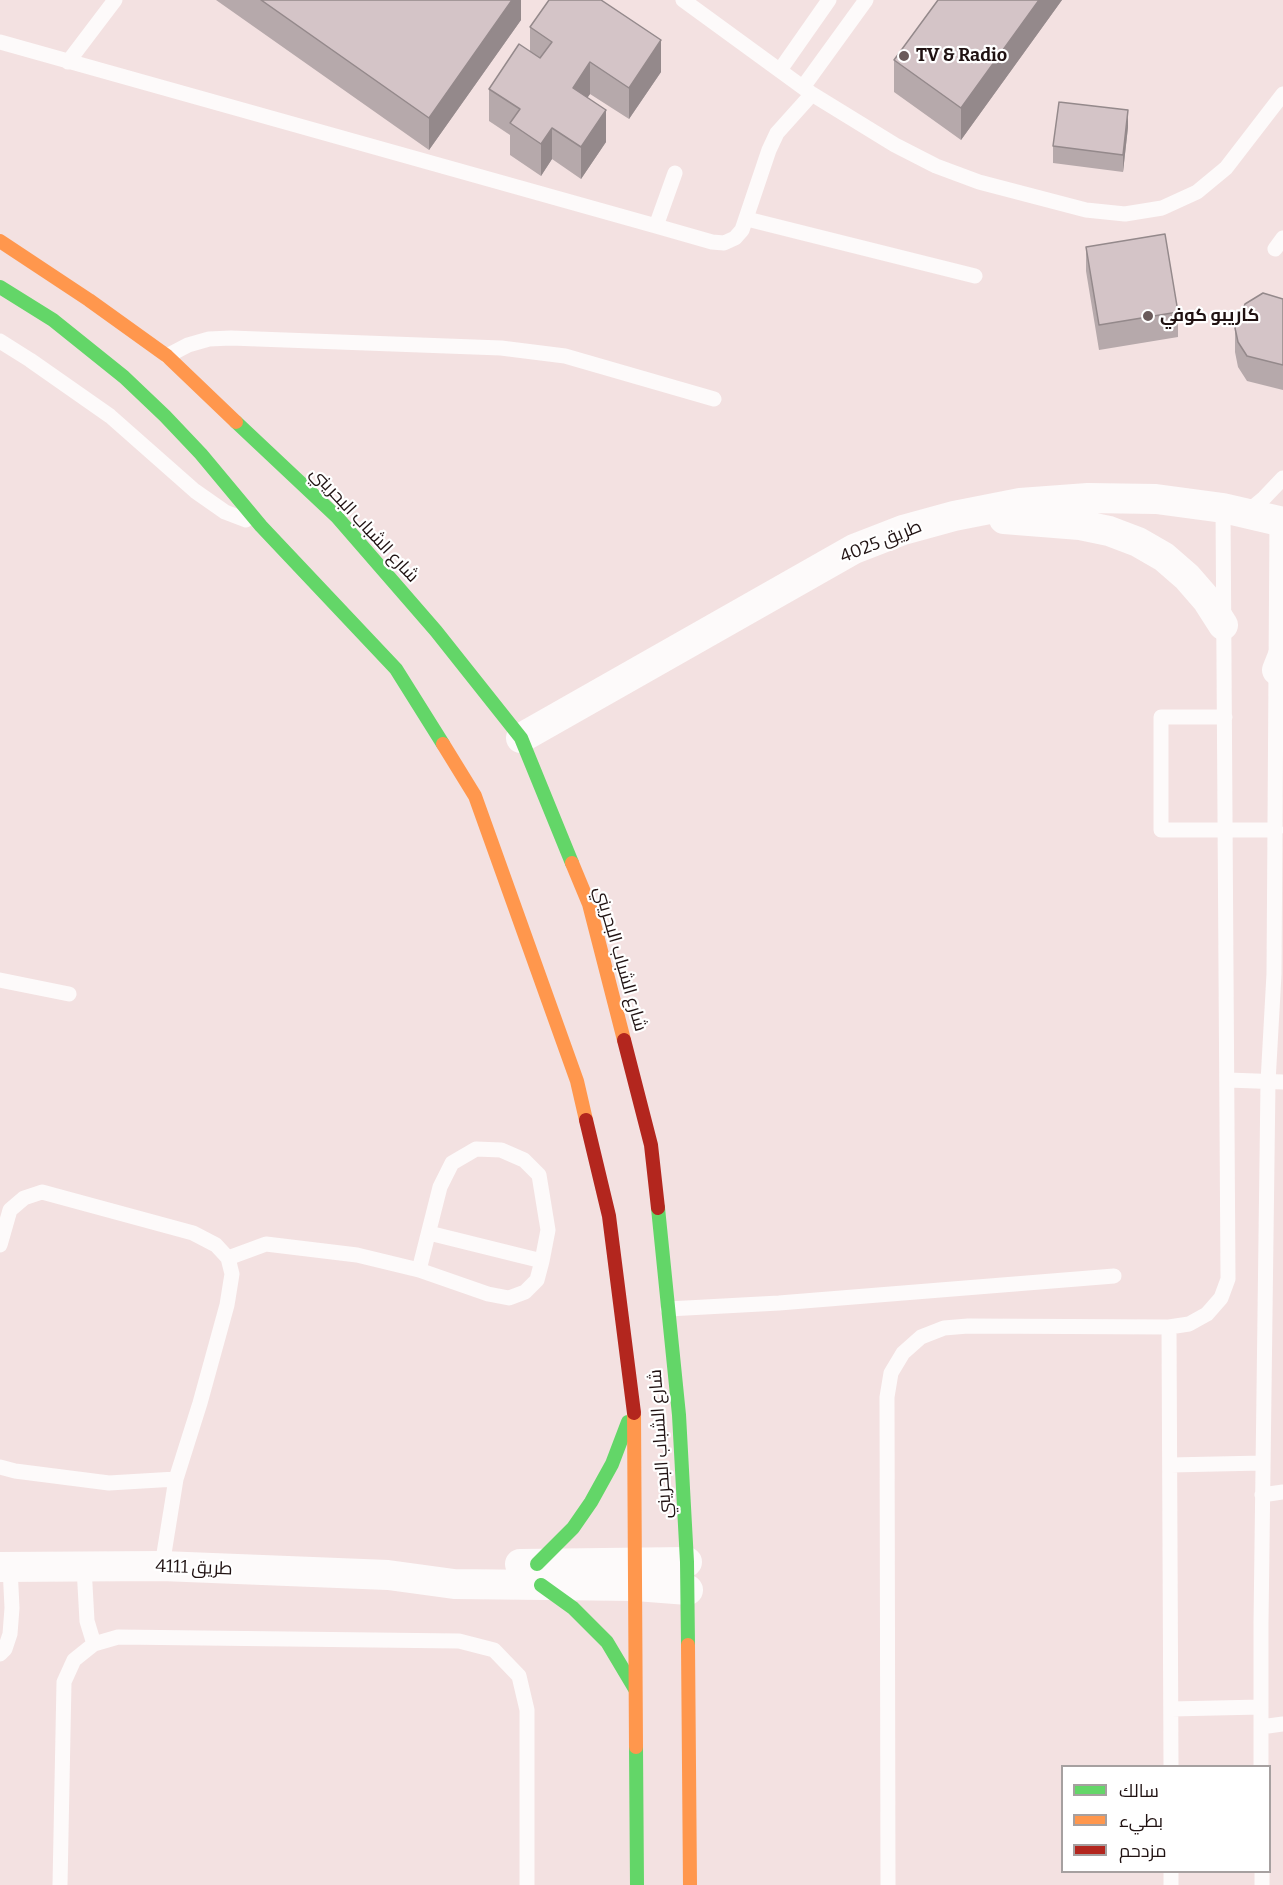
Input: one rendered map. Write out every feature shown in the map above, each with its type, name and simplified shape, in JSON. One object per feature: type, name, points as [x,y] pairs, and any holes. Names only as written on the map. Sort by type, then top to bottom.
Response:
[{"type":"street","name":"شارع الشباب البحريني","points":[[0,242],[89,300],[167,356],[337,517],[436,631],[521,738],[589,904],[652,1156],[679,1415],[688,1576],[690,1885]]},
{"type":"street","name":"شارع الشباب البحريني","points":[[0,287],[53,320],[124,377],[201,454],[261,526],[396,669],[475,795],[577,1081],[609,1216],[633,1406],[637,1885]]},
{"type":"street","name":"طريق 4025","points":[[521,738],[854,549],[903,530],[954,516],[1020,503],[1088,498],[1156,499],[1234,510],[1280,521]]},
{"type":"street","points":[[954,516],[1080,525],[1109,531],[1138,542],[1164,557],[1187,577],[1207,600],[1223,625]]},
{"type":"street","points":[[633,1406],[612,1464],[591,1502],[539,1574],[607,1642],[635,1689]]},
{"type":"street","name":"طريق 4111","points":[[5,1567],[162,1566],[388,1575],[454,1584],[539,1574],[688,1576]]},
{"type":"lane","points":[[68,62],[115,0]]},
{"type":"lane","points":[[683,0],[808,90],[895,145],[936,166],[979,183],[1086,210],[1125,214],[1162,208],[1197,192],[1226,168],[1283,94]]},
{"type":"lane","points":[[780,69],[829,0]]},
{"type":"lane","points":[[0,42],[712,242],[724,243],[735,238],[742,230],[777,133],[808,90],[866,0]]},
{"type":"lane","points":[[656,226],[675,173]]},
{"type":"lane","points":[[747,219],[975,276]]},
{"type":"lane","points":[[167,356],[188,345],[209,339],[231,338],[501,348],[565,356],[714,399]]},
{"type":"lane","points":[[0,341],[110,416],[195,491],[225,512],[261,526]]},
{"type":"lane","points":[[888,1885],[887,1397],[891,1373],[903,1353],[921,1337],[944,1328],[968,1326],[1169,1328],[1189,1324],[1207,1314],[1221,1298],[1228,1280],[1223,625],[1234,510],[1264,498],[1283,478]]},
{"type":"lane","points":[[1262,1765],[1262,1495],[1279,979],[1276,830],[1280,663],[1280,521]]},
{"type":"lane","points":[[1225,717],[1161,717],[1161,830],[1276,830]]},
{"type":"lane","points":[[0,980],[69,994]]},
{"type":"lane","points":[[1228,1080],[1275,1082]]},
{"type":"lane","points":[[228,1258],[266,1244],[357,1255],[419,1270],[488,1294],[509,1298],[525,1292],[537,1280],[542,1261],[548,1230],[539,1176],[524,1160],[501,1150],[476,1149],[452,1163],[440,1187],[419,1270]]},
{"type":"lane","points":[[0,1245],[10,1210],[24,1198],[42,1192],[193,1233],[216,1245],[228,1258],[232,1274],[227,1305],[176,1479],[162,1566]]},
{"type":"lane","points":[[429,1233],[542,1261]]},
{"type":"lane","points":[[668,1309],[779,1303],[1114,1276]]},
{"type":"lane","points":[[1169,1328],[1171,1765]]},
{"type":"lane","points":[[1170,1465],[1263,1463]]},
{"type":"lane","points":[[0,1467],[109,1483],[176,1479]]},
{"type":"lane","points":[[1262,1495],[1283,1492]]},
{"type":"lane","points":[[0,1654],[5,1650],[10,1634],[12,1608],[5,1567]]},
{"type":"lane","points":[[84,1567],[87,1621],[94,1644]]},
{"type":"lane","points":[[60,1885],[64,1682],[74,1660],[94,1644],[118,1637],[459,1641],[494,1650],[519,1676],[527,1710],[527,1885]]},
{"type":"lane","points":[[1171,1710],[1261,1707]]},
{"type":"lane","points":[[1261,1727],[1283,1724]]},
{"type":"building","points":[[261,0],[512,0],[429,118]]},
{"type":"building","points":[[549,0],[601,0],[661,40],[629,88],[590,62],[573,88],[606,110],[581,147],[552,128],[541,144],[510,123],[520,109],[489,89],[519,44],[540,58],[552,42],[530,27]]},
{"type":"building","points":[[938,0],[1039,0],[961,108],[894,60]]},
{"type":"building","points":[[1059,102],[1128,110],[1123,155],[1053,146]]},
{"type":"building","points":[[1165,234],[1178,312],[1099,325],[1086,247]]},
{"type":"building","points":[[1263,293],[1283,299],[1283,365],[1247,356],[1238,342],[1235,328],[1245,304]]},
{"type":"traffic: fast","points":[[0,287],[53,320],[124,377],[165,416],[201,454],[261,526],[396,669],[443,744]]},
{"type":"traffic: fast","points":[[236,422],[337,517],[436,631],[521,738],[572,863]]},
{"type":"traffic: fast","points":[[658,1208],[679,1415],[687,1562],[688,1645]]},
{"type":"traffic: fast","points":[[537,1564],[573,1528],[591,1502],[612,1464],[628,1422]]},
{"type":"traffic: fast","points":[[541,1585],[573,1608],[607,1642],[635,1689]]},
{"type":"traffic: fast","points":[[636,1747],[637,1885]]},
{"type":"traffic: slow","points":[[0,241],[89,300],[167,356],[236,422]]},
{"type":"traffic: slow","points":[[443,744],[475,796],[577,1081],[586,1120]]},
{"type":"traffic: slow","points":[[572,863],[589,904],[624,1040]]},
{"type":"traffic: slow","points":[[634,1413],[636,1747]]},
{"type":"traffic: slow","points":[[688,1645],[690,1885]]},
{"type":"traffic: jam","points":[[624,1040],[651,1145],[658,1208]]},
{"type":"traffic: jam","points":[[586,1120],[609,1216],[634,1413]]},
{"type":"place","name":"TV & Radio","points":[[904,56]]},
{"type":"place","name":"كاريبو كوفي","points":[[1148,316]]}]
